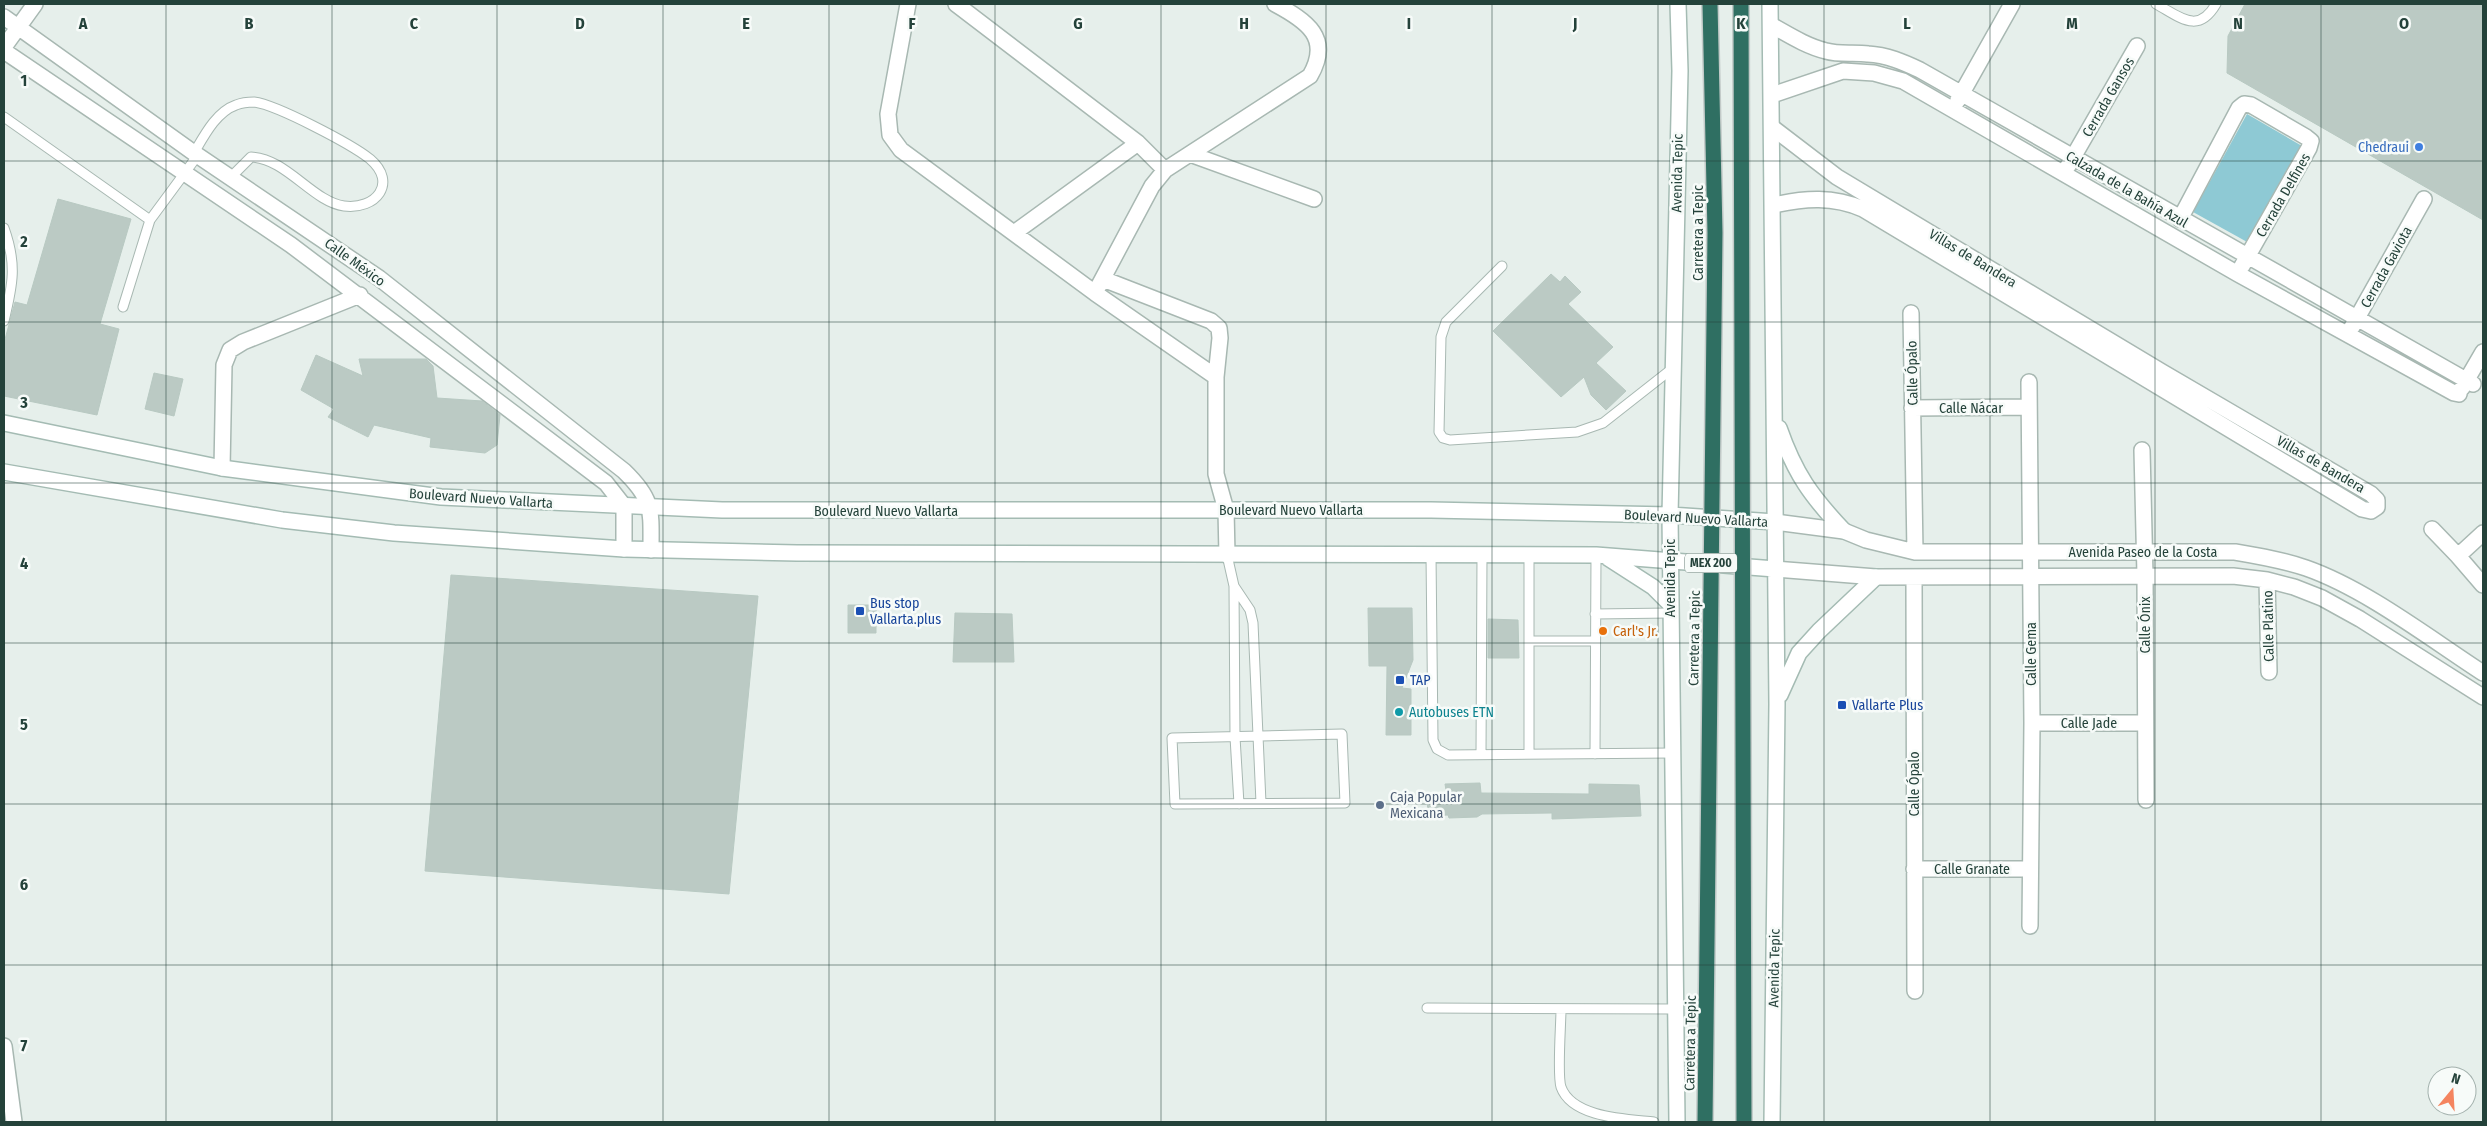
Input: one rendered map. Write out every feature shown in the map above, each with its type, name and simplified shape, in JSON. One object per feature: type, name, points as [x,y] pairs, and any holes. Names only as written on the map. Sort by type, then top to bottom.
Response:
[{"type":"highway","name":"Carretera a Tepic","points":[[1706,1122],[1715,233],[1710,4]]},
{"type":"highway","name":"MEX 200","points":[[1742,4],[1744,1122]]},
{"type":"street","points":[[4,49],[35,4]]},
{"type":"street","points":[[908,4],[888,114],[890,135],[901,150],[1095,293],[1216,378]]},
{"type":"street","points":[[956,4],[1138,143],[1165,170]]},
{"type":"street","points":[[1095,293],[1152,186],[1165,170],[1310,76],[1318,62],[1319,46],[1313,30],[1300,18],[1275,4]]},
{"type":"street","name":"Avenida Tepic","points":[[1677,1122],[1670,515],[1680,71],[1678,4]]},
{"type":"street","name":"Avenida Tepic","points":[[1770,4],[1774,205],[1777,704],[1772,1122]]},
{"type":"street","points":[[1953,109],[2012,4]]},
{"type":"street","name":"Calle México","points":[[4,17],[196,154],[379,278],[594,447],[639,485],[651,508],[651,550]]},
{"type":"street","name":"Calzada de la Bahía Azul","points":[[1770,25],[1804,43],[1842,54],[1869,54],[1896,59],[1962,93],[2356,318],[2474,380],[2459,394],[2454,393],[2238,274],[1903,81],[1874,73],[1842,71],[1772,95]]},
{"type":"street","name":"Cerrada Gansos","points":[[2063,174],[2137,46]]},
{"type":"street","name":"Calle México","points":[[4,49],[184,174],[291,245],[360,295],[606,483],[624,506]]},
{"type":"street","points":[[1842,54],[1842,71]]},
{"type":"street","name":"Cerrada Delfines","points":[[2180,219],[2240,108],[2244,104],[2251,105],[2311,141],[2238,274]]},
{"type":"street","name":"Villas de Bandera","points":[[1773,128],[1837,177],[2158,378],[2362,509],[2371,512],[2377,507],[2377,500],[2371,494],[2158,378],[1863,209],[1830,199],[1812,199],[1774,205]]},
{"type":"street","points":[[1014,233],[1138,143]]},
{"type":"street","points":[[1190,154],[1314,199]]},
{"type":"street","points":[[1830,199],[1837,177]]},
{"type":"street","name":"Cerrada Gaviota","points":[[2348,335],[2424,199]]},
{"type":"street","points":[[1103,279],[1211,320],[1219,328],[1220,338],[1216,378],[1216,474],[1226,510],[1227,555]]},
{"type":"street","points":[[222,468],[224,365],[230,350],[243,342],[360,295]]},
{"type":"street","name":"Calle Ópalo","points":[[1911,313],[1915,552]]},
{"type":"street","points":[[2474,380],[2483,352]]},
{"type":"street","name":"Calle Gema","points":[[2029,382],[2032,723],[2030,926]]},
{"type":"street","name":"Calle Nácar","points":[[1912,408],[2029,407]]},
{"type":"street","points":[[1776,416],[1790,460],[1804,484],[1844,531]]},
{"type":"street","name":"Boulevard Nuevo Vallarta","points":[[4,423],[222,468],[440,497],[651,508],[808,511],[1431,510],[1670,515],[1775,522]]},
{"type":"street","name":"Calle Ónix","points":[[2142,450],[2145,575],[2146,800]]},
{"type":"street","points":[[4,472],[282,520],[394,533],[624,549],[797,553],[1600,556],[1775,569]]},
{"type":"street","points":[[624,506],[624,549]]},
{"type":"street","name":"Avenida Paseo de la Costa","points":[[1775,522],[1844,531],[1866,540],[1915,552],[2235,552],[2280,560],[2307,569],[2355,592],[2483,673]]},
{"type":"street","points":[[2432,529],[2483,585]]},
{"type":"street","points":[[2458,556],[2483,533]]},
{"type":"street","points":[[1600,556],[1653,587],[1670,608]]},
{"type":"street","name":"Avenida Paseo de la Costa","points":[[1775,569],[1876,577],[2145,575],[2233,576],[2267,580],[2294,586],[2322,598],[2360,619],[2483,697]]},
{"type":"street","points":[[1777,704],[1799,653],[1819,631],[1876,577]]},
{"type":"street","name":"Calle Ópalo","points":[[1914,577],[1915,991]]},
{"type":"street","name":"Calle Platino","points":[[2267,580],[2269,672]]},
{"type":"street","name":"Calle Jade","points":[[2032,723],[2145,722]]},
{"type":"street","name":"Calle Granate","points":[[1914,869],[2030,869]]},
{"type":"street","points":[[4,1046],[14,1122]]},
{"type":"lane","points":[[2156,4],[2186,21],[2199,22],[2209,15],[2216,4]]},
{"type":"lane","points":[[123,306],[150,220],[184,174],[209,127],[235,105],[254,102],[280,111],[348,144],[370,160],[381,171],[383,183],[381,192],[374,201],[358,206],[342,206],[326,199],[276,165],[259,158],[251,157],[230,177]]},
{"type":"lane","points":[[4,117],[150,220]]},
{"type":"lane","points":[[4,228],[13,253],[11,292],[4,321]]},
{"type":"lane","points":[[1502,266],[1446,322],[1443,330],[1441,337],[1439,432],[1443,438],[1450,440],[1577,432],[1603,423],[1673,368]]},
{"type":"lane","points":[[1227,555],[1234,586],[1239,804]]},
{"type":"lane","points":[[1431,555],[1433,740],[1438,749],[1448,755],[1673,753]]},
{"type":"lane","points":[[1482,555],[1482,754]]},
{"type":"lane","points":[[1528,754],[1529,555]]},
{"type":"lane","points":[[1595,754],[1594,641],[1600,556]]},
{"type":"lane","points":[[1234,586],[1250,610],[1253,623],[1262,804]]},
{"type":"lane","points":[[1595,614],[1670,608]]},
{"type":"lane","points":[[1529,641],[1594,641]]},
{"type":"lane","points":[[1342,734],[1345,803],[1174,804],[1172,738],[1236,737],[1342,734]]},
{"type":"lane","points":[[1428,1008],[1676,1009]]},
{"type":"lane","points":[[1561,1009],[1560,1085],[1567,1099],[1579,1108],[1614,1117],[1654,1122]]},
{"type":"water","points":[[2247,114],[2302,146],[2249,243],[2193,212]]},
{"type":"building","name":"Chedraui","points":[[2245,4],[2483,4],[2483,220],[2227,73],[2228,36]]},
{"type":"building","points":[[58,199],[131,219],[100,324],[119,329],[97,415],[4,396],[4,343],[15,302],[27,305]]},
{"type":"building","points":[[1551,274],[1560,282],[1565,276],[1581,292],[1568,304],[1613,347],[1596,363],[1626,391],[1606,410],[1591,395],[1584,377],[1561,397],[1493,331]]},
{"type":"building","points":[[316,355],[363,376],[359,359],[426,359],[433,366],[437,398],[482,401],[500,415],[497,445],[485,453],[430,447],[431,438],[374,425],[368,437],[328,417],[334,409],[301,390]]},
{"type":"building","points":[[154,373],[183,379],[174,416],[145,409]]},
{"type":"building","points":[[451,575],[758,596],[729,894],[425,871]]},
{"type":"building","points":[[848,605],[876,605],[876,633],[848,633]]},
{"type":"building","points":[[1368,608],[1412,608],[1413,660],[1402,688],[1411,689],[1411,735],[1386,735],[1387,666],[1369,666]]},
{"type":"building","points":[[955,613],[1012,614],[1014,662],[953,662]]},
{"type":"building","points":[[1488,619],[1518,620],[1519,658],[1488,658]]},
{"type":"building","points":[[1480,783],[1481,793],[1589,794],[1589,784],[1639,785],[1641,816],[1552,819],[1552,813],[1482,814],[1477,817],[1449,818],[1448,815],[1428,816],[1427,796],[1447,796],[1445,784]]},
{"type":"place","name":"Chedraui","points":[[2419,147]]},
{"type":"place","name":"Bus stop Vallarta.plus","points":[[860,611]]},
{"type":"place","name":"Carl's Jr.","points":[[1603,631]]},
{"type":"place","name":"TAP","points":[[1400,680]]},
{"type":"place","name":"Vallarte Plus","points":[[1842,705]]},
{"type":"place","name":"Autobuses ETN","points":[[1399,712]]},
{"type":"place","name":"Caja Popular Mexicana","points":[[1380,805]]}]
